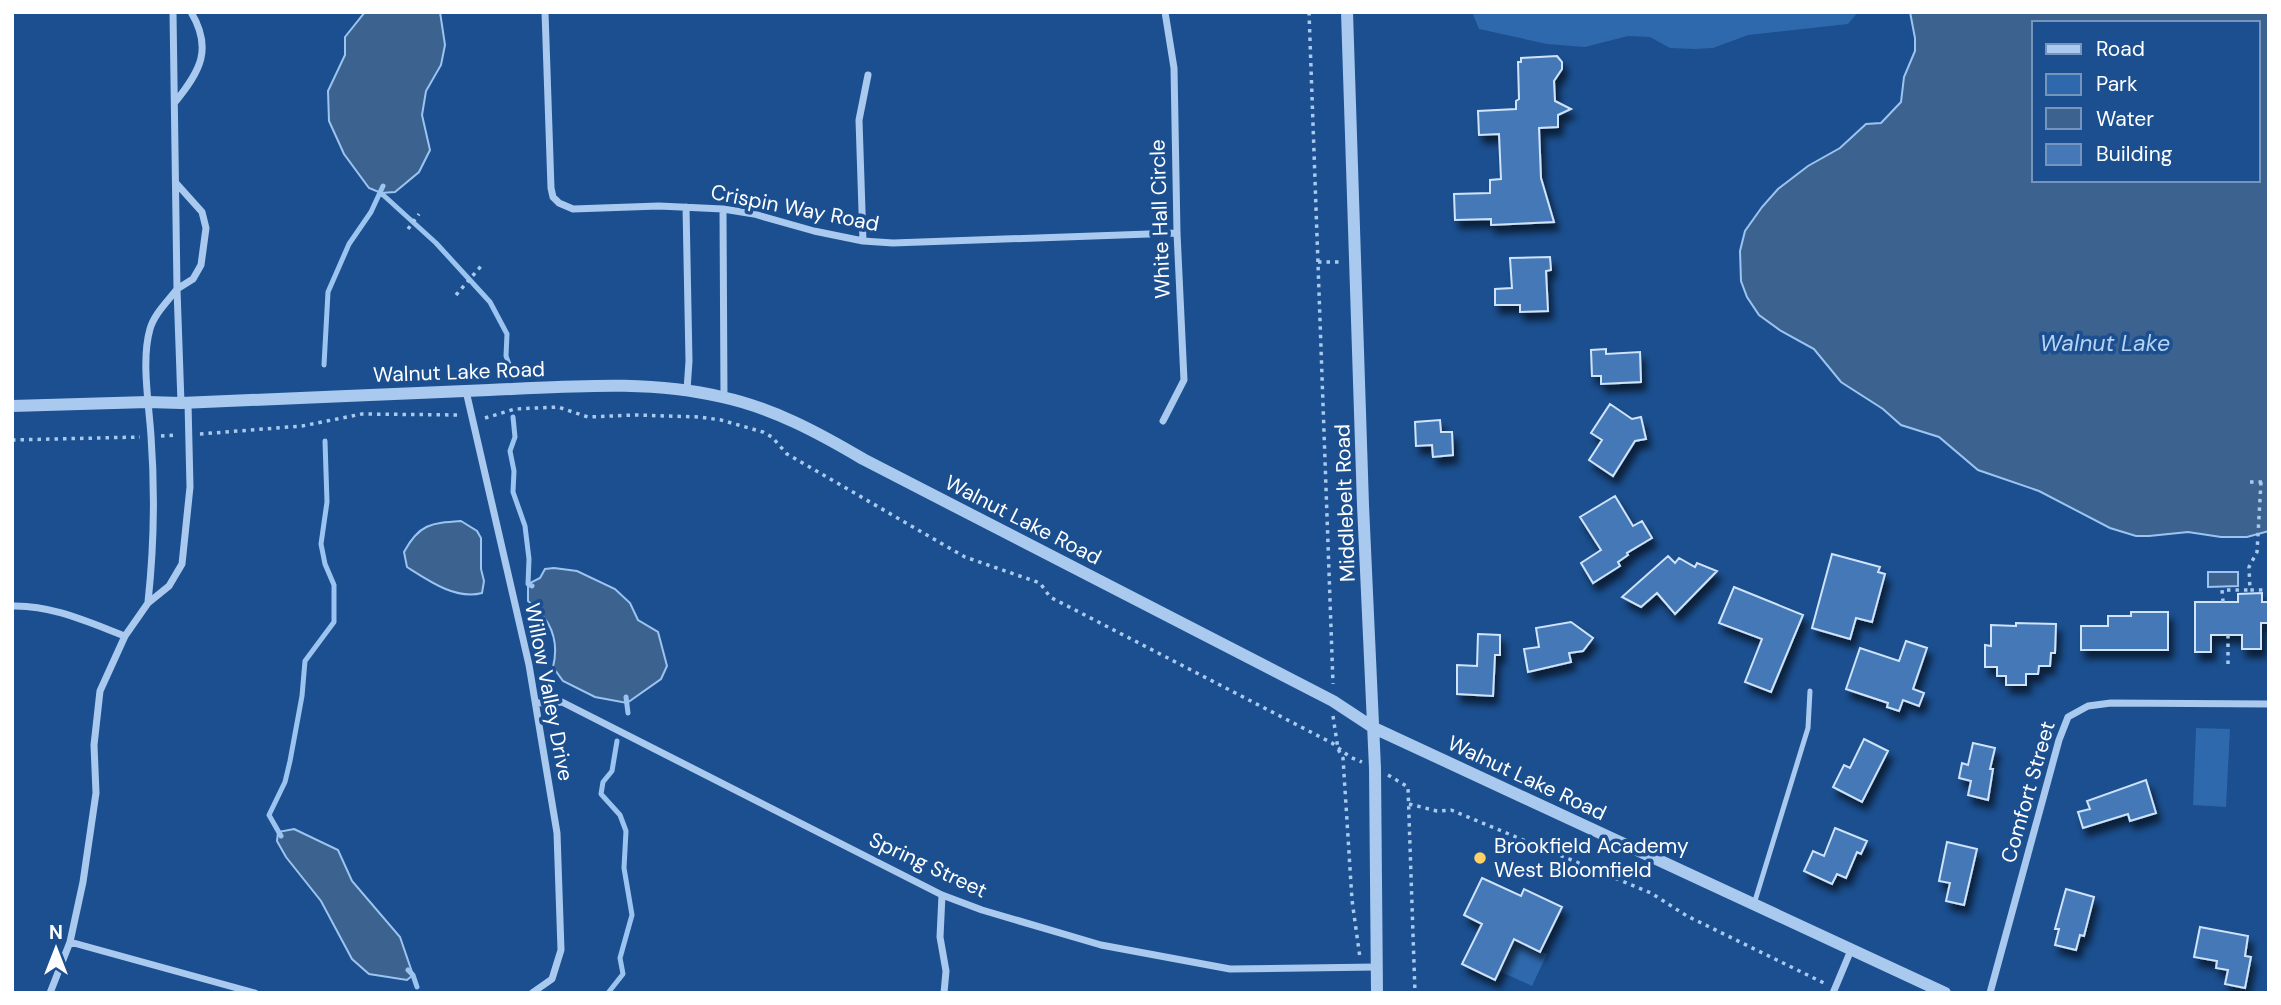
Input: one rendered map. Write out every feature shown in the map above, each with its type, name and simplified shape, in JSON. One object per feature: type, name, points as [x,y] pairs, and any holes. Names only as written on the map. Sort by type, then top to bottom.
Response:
[{"type":"street","points":[[50,993],[70,942],[83,882],[96,793],[94,745],[100,691],[125,636],[148,603],[169,586],[181,564],[190,487],[189,435],[177,289],[173,12]]},
{"type":"street","points":[[175,101],[194,78],[201,60],[198,24],[191,12]]},
{"type":"street","name":"Crispin Way Road","points":[[545,12],[553,197],[573,209],[723,209],[863,241],[894,243],[1177,233]]},
{"type":"street","name":"White Hall Circle","points":[[1163,421],[1184,380],[1177,233],[1174,68],[1165,12]]},
{"type":"street","name":"Middlebelt Road","points":[[1347,12],[1354,263],[1374,728],[1377,993]]},
{"type":"street","points":[[863,241],[859,120],[868,75]]},
{"type":"street","points":[[148,603],[153,556],[147,349],[150,327],[161,308],[177,289],[193,279],[201,265],[206,228],[202,212],[176,183]]},
{"type":"street","points":[[686,207],[689,361],[687,390]]},
{"type":"street","points":[[723,209],[724,397]]},
{"type":"street","name":"Walnut Lake Road","points":[[12,407],[638,386],[687,390],[724,397],[779,415],[833,441],[1333,701],[1374,728],[1945,993]]},
{"type":"street","name":"Willow Valley Drive","points":[[466,391],[536,703],[557,833],[561,950],[552,979],[532,993]]},
{"type":"street","points":[[12,606],[65,613],[125,636]]},
{"type":"street","name":"Spring Street","points":[[536,703],[562,702],[640,744],[942,895],[982,910],[1101,945],[1230,970],[1377,967]]},
{"type":"street","name":"Comfort Street","points":[[1990,993],[2059,740],[2068,717],[2088,706],[2111,703],[2269,704]]},
{"type":"street","points":[[942,895],[940,937],[946,971],[944,993]]},
{"type":"street","points":[[70,942],[255,993]]},
{"type":"street","points":[[1834,990],[1851,950]]},
{"type":"lane","points":[[1754,904],[1808,728],[1810,691]]},
{"type":"path","points":[[1309,12],[1333,727],[1338,749]]},
{"type":"path","points":[[408,229],[419,214]]},
{"type":"path","points":[[1318,262],[1354,263]]},
{"type":"path","points":[[456,295],[482,265]]},
{"type":"path","points":[[12,440],[37,442],[189,435],[302,426],[362,414],[449,414],[486,418],[515,409],[558,407],[588,417],[701,417],[763,432],[772,437],[787,454],[965,557],[1040,583],[1050,597],[1332,743],[1343,758],[1352,900],[1362,967]]},
{"type":"path","points":[[2250,482],[2269,482]]},
{"type":"path","points":[[2250,590],[2249,567],[2257,552],[2261,482]]},
{"type":"path","points":[[2223,602],[2222,590],[2269,590]]},
{"type":"path","points":[[2228,635],[2228,664]]},
{"type":"path","points":[[1338,749],[1408,787],[1415,993]]},
{"type":"path","points":[[1409,804],[1437,811],[1451,810],[1651,893],[1709,927],[1834,990]]},
{"type":"green space","points":[[1472,12],[1858,12],[1848,24],[1748,35],[1713,48],[1695,49],[1670,48],[1650,37],[1628,36],[1585,47],[1547,44],[1479,29]]},
{"type":"green space","points":[[2196,728],[2230,729],[2226,807],[2193,805]]},
{"type":"green space","points":[[1514,939],[1547,954],[1532,986],[1499,971]]},
{"type":"water","points":[[365,12],[440,12],[445,45],[441,65],[426,91],[422,115],[430,150],[419,172],[395,192],[381,193],[369,188],[344,154],[329,121],[328,91],[345,55],[345,37]]},
{"type":"water","name":"Walnut Lake","points":[[1910,12],[2269,12],[2269,531],[2247,537],[2221,537],[2188,532],[2136,536],[2110,528],[2039,491],[1978,470],[1939,437],[1901,425],[1883,409],[1841,382],[1814,349],[1759,315],[1747,297],[1741,281],[1740,251],[1745,231],[1778,189],[1808,166],[1840,148],[1866,124],[1881,123],[1901,102],[1904,77],[1915,51]]},
{"type":"water","points":[[461,521],[477,531],[481,538],[481,569],[484,581],[482,593],[453,592],[407,567],[404,552],[421,530],[434,524]]},
{"type":"water","points":[[545,569],[577,571],[615,589],[630,603],[638,620],[658,632],[667,666],[661,679],[627,703],[595,697],[563,681],[553,667],[555,647],[551,630],[542,615],[528,601],[528,584],[540,578]]},
{"type":"water","points":[[2208,572],[2238,572],[2238,586],[2208,587]]},
{"type":"water","points":[[294,829],[338,850],[352,881],[400,937],[413,975],[407,980],[369,974],[352,959],[321,901],[286,857],[277,841],[278,832]]},
{"type":"building","points":[[1557,56],[1562,62],[1562,69],[1554,81],[1555,101],[1571,109],[1558,115],[1558,127],[1539,128],[1541,178],[1554,222],[1491,225],[1491,219],[1455,220],[1454,194],[1490,193],[1490,180],[1501,179],[1499,134],[1479,135],[1478,111],[1516,109],[1516,101],[1519,99],[1518,62],[1521,62],[1521,58]]},
{"type":"building","points":[[1550,257],[1551,270],[1546,271],[1548,311],[1520,312],[1520,305],[1495,305],[1495,289],[1512,288],[1510,258]]},
{"type":"building","points":[[1606,349],[1606,354],[1640,352],[1641,382],[1601,384],[1601,376],[1592,376],[1591,350]]},
{"type":"building","points":[[1610,404],[1632,419],[1641,417],[1646,439],[1635,441],[1613,476],[1589,460],[1602,440],[1591,433]]},
{"type":"building","points":[[1440,420],[1441,432],[1452,432],[1453,455],[1433,457],[1432,445],[1416,446],[1415,422]]},
{"type":"building","points":[[1615,496],[1633,526],[1642,521],[1652,538],[1627,553],[1628,555],[1618,562],[1620,566],[1593,583],[1581,563],[1601,550],[1580,517]]},
{"type":"building","points":[[1832,554],[1880,567],[1878,572],[1885,574],[1872,622],[1856,618],[1850,639],[1812,628]]},
{"type":"building","points":[[1668,556],[1675,563],[1679,558],[1695,567],[1697,563],[1717,571],[1675,614],[1657,593],[1641,607],[1622,597]]},
{"type":"building","points":[[1734,587],[1803,615],[1771,692],[1745,682],[1762,639],[1719,623]]},
{"type":"building","points":[[2262,593],[2262,602],[2269,602],[2269,623],[2261,623],[2261,649],[2242,649],[2242,635],[2211,635],[2211,652],[2195,652],[2195,602],[2238,602],[2238,594]]},
{"type":"building","points":[[2131,612],[2168,612],[2168,650],[2081,650],[2081,626],[2108,626],[2108,616],[2131,616]]},
{"type":"building","points":[[1571,622],[1593,638],[1583,651],[1569,653],[1571,662],[1528,672],[1524,649],[1539,647],[1536,628]]},
{"type":"building","points":[[2016,623],[2056,624],[2055,653],[2051,653],[2050,666],[2039,666],[2038,674],[2026,674],[2026,685],[2006,685],[2006,676],[1997,676],[1997,667],[1985,667],[1985,645],[1991,646],[1991,625],[2016,626]]},
{"type":"building","points":[[1478,634],[1500,635],[1500,655],[1495,655],[1493,696],[1457,694],[1457,665],[1477,666]]},
{"type":"building","points":[[1906,641],[1927,648],[1913,689],[1924,693],[1919,706],[1903,700],[1899,711],[1887,707],[1888,703],[1846,689],[1860,648],[1899,661]]},
{"type":"building","points":[[1864,739],[1888,751],[1862,802],[1833,787],[1844,765],[1850,768]]},
{"type":"building","points":[[1973,743],[1995,748],[1990,769],[1993,769],[1988,800],[1968,795],[1971,781],[1959,778],[1962,763],[1968,765]]},
{"type":"building","points":[[2146,780],[2156,813],[2130,821],[2128,814],[2083,828],[2078,812],[2090,809],[2087,801]]},
{"type":"building","points":[[1835,828],[1867,841],[1861,854],[1857,852],[1846,878],[1837,874],[1832,884],[1804,871],[1813,851],[1824,856]]},
{"type":"building","points":[[1947,842],[1977,849],[1964,905],[1946,901],[1950,883],[1939,881]]},
{"type":"building","points":[[1482,878],[1521,896],[1524,889],[1562,907],[1540,952],[1514,939],[1495,980],[1462,964],[1482,924],[1464,915]]},
{"type":"building","points":[[2066,889],[2094,897],[2084,936],[2080,935],[2076,950],[2055,945],[2059,929],[2055,929]]},
{"type":"building","points":[[2200,927],[2248,936],[2245,956],[2251,957],[2245,988],[2225,984],[2228,970],[2216,968],[2217,961],[2194,957]]},
{"type":"waterway","points":[[324,365],[328,292],[349,244],[371,212],[383,186]]},
{"type":"waterway","points":[[381,193],[436,243],[490,302],[507,334],[506,356],[513,375]]},
{"type":"waterway","points":[[513,417],[515,437],[510,451],[514,471],[513,492],[525,526],[529,559],[528,584],[532,586]]},
{"type":"waterway","points":[[281,836],[269,815],[285,782],[290,761],[302,696],[305,661],[334,622],[334,585],[325,564],[321,544],[327,502],[325,441]]},
{"type":"waterway","points":[[626,697],[628,713]]},
{"type":"waterway","points":[[608,993],[623,974],[620,958],[632,915],[624,868],[626,831],[620,815],[601,794],[603,782],[612,771],[617,741]]},
{"type":"waterway","points":[[408,970],[417,987]]},
{"type":"place","name":"Brookfield Academy West Bloomfield","points":[[1480,858]]}]
